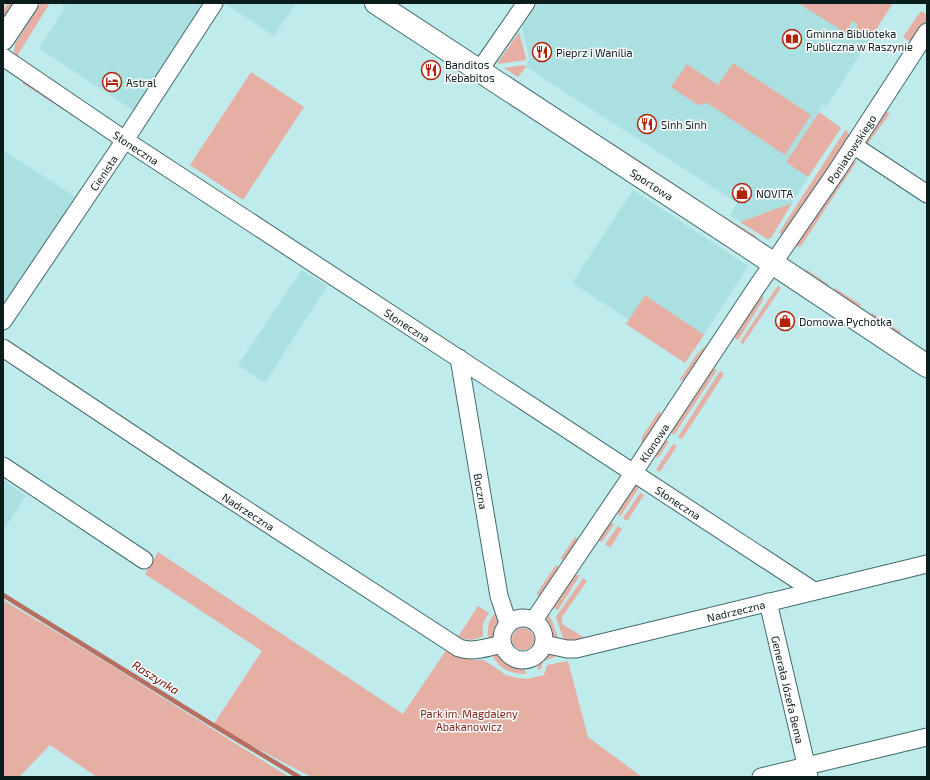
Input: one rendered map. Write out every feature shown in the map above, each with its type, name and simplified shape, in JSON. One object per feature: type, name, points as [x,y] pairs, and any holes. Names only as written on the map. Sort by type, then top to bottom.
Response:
[{"type":"street","points":[[3,39],[27,3]]},
{"type":"street","name":"Cienista","points":[[3,321],[125,140],[214,3]]},
{"type":"street","name":"Sportowa","points":[[376,3],[927,366]]},
{"type":"street","points":[[479,71],[526,3]]},
{"type":"street","name":"Poniatowskiego","points":[[773,264],[854,145],[927,32]]},
{"type":"street","name":"Słoneczna","points":[[3,57],[125,140],[814,591]]},
{"type":"street","points":[[854,145],[927,194]]},
{"type":"street","name":"Klonowa","points":[[534,620],[773,264]]},
{"type":"street","name":"Nadrzeczna","points":[[3,348],[213,488],[459,648],[470,650],[502,644]]},
{"type":"street","name":"Boczna","points":[[459,358],[499,596],[508,623]]},
{"type":"street","points":[[3,466],[144,560]]},
{"type":"street","name":"Nadrzeczna","points":[[544,644],[566,649],[576,648],[927,564]]},
{"type":"street","name":"Generała Józefa Bema","points":[[768,602],[808,772]]},
{"type":"street","points":[[521,617],[534,620],[539,625],[543,631],[544,644],[536,656],[522,660],[510,656],[502,644],[501,638],[504,628],[508,623],[521,617]]},
{"type":"street","points":[[762,777],[808,772],[927,737]]},
{"type":"shaded area","points":[[62,3],[207,3],[137,113],[39,48],[65,8],[61,5]]},
{"type":"shaded area","points":[[224,3],[296,3],[274,36]]},
{"type":"shaded area","points":[[538,3],[893,3],[826,107],[822,104],[819,112],[786,161],[808,177],[792,203],[740,222],[730,215],[737,203],[526,67],[529,58],[522,27]]},
{"type":"shaded area","points":[[3,150],[79,199],[3,314]]},
{"type":"shaded area","points":[[633,190],[748,266],[704,335],[645,295],[629,320],[572,283]]},
{"type":"shaded area","points":[[302,270],[327,286],[265,383],[238,365]]},
{"type":"shaded area","points":[[3,480],[26,496],[3,531]]},
{"type":"green space","points":[[8,3],[15,3],[3,25],[3,10]]},
{"type":"green space","points":[[41,3],[50,3],[17,56],[14,54],[15,44]]},
{"type":"green space","points":[[798,3],[893,3],[870,39],[856,30],[858,24],[852,21],[849,27],[849,35]]},
{"type":"green space","points":[[921,11],[927,15],[927,20],[912,43],[903,37]]},
{"type":"green space","points":[[519,32],[526,60],[498,64],[498,62]]},
{"type":"green space","points":[[733,63],[811,115],[785,155],[707,103],[698,105],[671,87],[687,64],[718,85]]},
{"type":"green space","points":[[523,65],[526,67],[518,77],[504,68]]},
{"type":"green space","points":[[251,72],[304,107],[243,200],[190,165]]},
{"type":"green space","points":[[25,80],[95,126],[93,129],[22,83]]},
{"type":"green space","points":[[819,112],[841,128],[808,177],[786,162]]},
{"type":"green space","points":[[886,112],[890,113],[867,145],[865,140],[882,114]]},
{"type":"green space","points":[[846,129],[849,135],[848,139],[785,236],[779,233],[780,231]]},
{"type":"green space","points":[[609,141],[702,202],[700,205],[608,143]]},
{"type":"green space","points":[[857,161],[801,246],[799,247],[795,245],[852,162]]},
{"type":"green space","points":[[792,203],[771,238],[767,239],[740,222]]},
{"type":"green space","points":[[718,213],[756,236],[757,240],[718,217]]},
{"type":"green space","points":[[807,270],[828,284],[824,290],[803,274]]},
{"type":"green space","points":[[778,286],[781,288],[743,344],[740,342]]},
{"type":"green space","points":[[835,288],[861,305],[857,310],[831,293]]},
{"type":"green space","points":[[645,295],[704,335],[685,363],[626,324]]},
{"type":"green space","points":[[760,295],[763,297],[763,300],[738,340],[734,336]]},
{"type":"green space","points":[[872,313],[901,332],[897,337],[869,318]]},
{"type":"green space","points":[[716,336],[683,380],[679,381],[697,354]]},
{"type":"green space","points":[[711,370],[717,370],[674,435],[671,431]]},
{"type":"green space","points":[[720,371],[724,374],[682,439],[678,437]]},
{"type":"green space","points":[[659,411],[662,418],[641,446],[642,437]]},
{"type":"green space","points":[[663,441],[669,441],[658,458],[654,455]]},
{"type":"green space","points":[[673,444],[677,446],[660,472],[656,470]]},
{"type":"green space","points":[[635,486],[640,486],[620,517],[618,512],[619,508],[625,497]]},
{"type":"green space","points":[[640,493],[644,495],[627,521],[623,518]]},
{"type":"green space","points":[[609,523],[614,524],[602,542],[598,540]]},
{"type":"green space","points":[[618,526],[622,529],[610,548],[605,544]]},
{"type":"green space","points":[[575,537],[579,540],[565,560],[560,559]]},
{"type":"green space","name":"Park im. Magdaleny Abakanowicz","points":[[158,552],[403,714],[447,649],[460,657],[473,660],[484,660],[506,675],[527,679],[544,675],[547,665],[568,661],[588,737],[642,777],[311,777],[213,725],[262,651],[145,574]]},
{"type":"green space","points":[[556,565],[560,568],[541,598],[537,593]]},
{"type":"green space","points":[[574,575],[580,575],[558,610],[553,607]]},
{"type":"green space","points":[[583,578],[587,581],[562,617],[562,624],[585,638],[567,641],[563,638],[556,617]]},
{"type":"green space","points":[[3,600],[96,656],[289,777],[97,777],[50,745],[19,777],[3,777]]},
{"type":"green space","points":[[478,606],[489,613],[483,624],[483,636],[470,640],[458,637]]},
{"type":"green space","points":[[497,612],[499,628],[489,640],[488,625],[491,618]]},
{"type":"green space","points":[[548,615],[551,618],[559,641],[557,642],[551,636],[546,627]]},
{"type":"green space","points":[[523,628],[531,631],[534,639],[531,647],[523,650],[515,647],[512,639],[515,631]]},
{"type":"green space","points":[[491,651],[500,654],[511,663],[522,666],[526,674],[514,673],[504,669],[496,662]]},
{"type":"green space","points":[[556,653],[555,657],[543,661],[541,669],[538,670],[539,659],[543,656]]},
{"type":"waterway","name":"Raszynka","points":[[3,595],[299,777]]},
{"type":"place","name":"Gminna Biblioteka Publiczna w Raszynie","points":[[792,39]]},
{"type":"place","name":"Pieprz i Wanilia","points":[[542,52]]},
{"type":"place","name":"Banditos Kebabitos","points":[[431,70]]},
{"type":"place","name":"Astral","points":[[112,82]]},
{"type":"place","name":"Sinh Sinh","points":[[647,124]]},
{"type":"place","name":"NOVITA","points":[[742,193]]},
{"type":"place","name":"Domowa Pychotka","points":[[785,321]]}]
